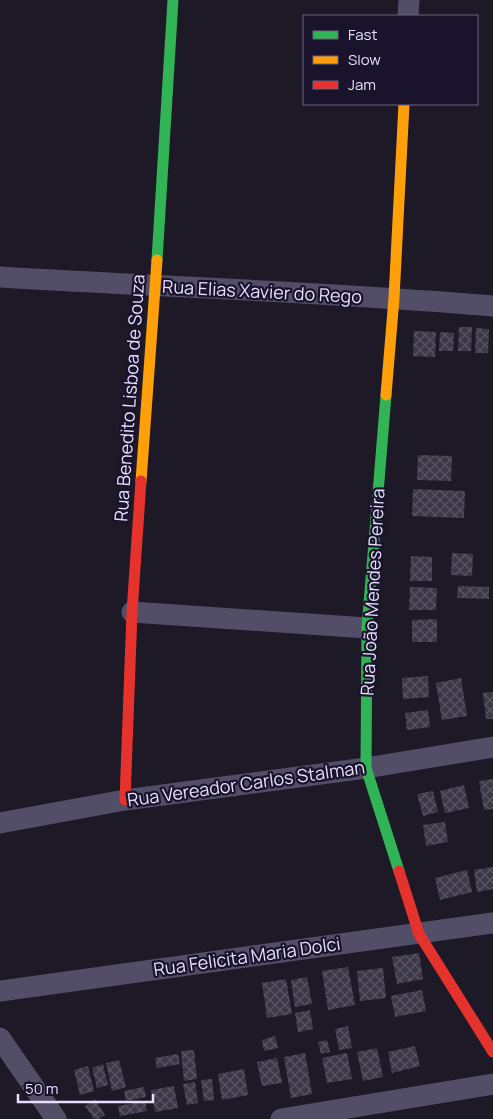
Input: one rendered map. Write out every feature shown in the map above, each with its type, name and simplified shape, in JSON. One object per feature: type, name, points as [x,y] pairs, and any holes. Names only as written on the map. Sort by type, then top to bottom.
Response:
[{"type":"street","name":"Rua Benedito Lisboa de Souza","points":[[125,800],[132,612],[174,0]]},
{"type":"street","points":[[408,15],[409,0]]},
{"type":"street","name":"Rua João Mendes Pereira","points":[[404,105],[394,298],[367,628],[366,768],[418,934],[493,1052]]},
{"type":"street","name":"Rua Elias Xavier do Rego","points":[[0,277],[155,287],[394,298],[493,306]]},
{"type":"street","points":[[132,612],[367,628]]},
{"type":"street","name":"Rua Vereador Carlos Stalman","points":[[0,823],[125,800],[366,768],[493,747]]},
{"type":"street","name":"Rua Felicita Maria Dolci","points":[[0,990],[493,923]]},
{"type":"street","points":[[0,1038],[56,1119]]},
{"type":"street","points":[[281,1119],[493,1084]]},
{"type":"building","points":[[459,327],[472,327],[471,351],[458,351]]},
{"type":"building","points":[[476,328],[489,329],[488,353],[475,353]]},
{"type":"building","points":[[414,331],[436,332],[435,357],[413,356]]},
{"type":"building","points":[[440,332],[454,333],[453,351],[439,351]]},
{"type":"building","points":[[418,455],[452,456],[451,481],[417,480]]},
{"type":"building","points":[[413,489],[465,491],[464,518],[412,516]]},
{"type":"building","points":[[452,553],[473,554],[472,576],[451,575]]},
{"type":"building","points":[[411,556],[432,557],[432,581],[410,581]]},
{"type":"building","points":[[458,586],[489,587],[489,599],[457,598]]},
{"type":"building","points":[[410,587],[437,588],[436,610],[409,610]]},
{"type":"building","points":[[437,619],[437,642],[412,642],[412,620]]},
{"type":"building","points":[[428,676],[429,697],[403,699],[402,678]]},
{"type":"building","points":[[461,678],[467,716],[442,720],[436,683]]},
{"type":"building","points":[[493,692],[493,719],[486,719],[483,693]]},
{"type":"building","points":[[428,710],[430,727],[407,730],[405,713]]},
{"type":"building","points":[[493,779],[493,809],[484,810],[479,781]]},
{"type":"building","points":[[464,785],[469,808],[445,813],[440,791]]},
{"type":"building","points":[[433,791],[438,812],[423,816],[417,794]]},
{"type":"building","points":[[445,822],[448,842],[426,846],[423,825]]},
{"type":"building","points":[[493,867],[493,889],[477,892],[474,870]]},
{"type":"building","points":[[467,870],[472,892],[440,900],[435,878]]},
{"type":"building","points":[[419,953],[423,979],[397,984],[392,957]]},
{"type":"building","points":[[348,967],[355,1005],[328,1010],[322,971]]},
{"type":"building","points":[[383,968],[386,998],[360,1001],[357,971]]},
{"type":"building","points":[[307,977],[312,1004],[295,1007],[291,980]]},
{"type":"building","points":[[286,979],[292,1014],[267,1018],[262,983]]},
{"type":"building","points":[[422,990],[426,1011],[395,1017],[391,996]]},
{"type":"building","points":[[310,1010],[313,1029],[298,1032],[295,1013]]},
{"type":"building","points":[[348,1026],[352,1048],[339,1050],[335,1029]]},
{"type":"building","points":[[275,1036],[278,1048],[264,1051],[262,1040]]},
{"type":"building","points":[[327,1040],[330,1052],[321,1054],[318,1042]]},
{"type":"building","points":[[415,1046],[420,1066],[392,1073],[388,1052]]},
{"type":"building","points":[[377,1048],[383,1077],[363,1081],[357,1052]]},
{"type":"building","points":[[194,1050],[197,1079],[184,1081],[181,1051]]},
{"type":"building","points":[[305,1053],[312,1094],[291,1098],[284,1057]]},
{"type":"building","points":[[347,1053],[352,1079],[327,1083],[322,1058]]},
{"type":"building","points":[[178,1054],[180,1064],[157,1068],[155,1058]]},
{"type":"building","points":[[277,1058],[282,1083],[262,1086],[257,1062]]},
{"type":"building","points":[[119,1060],[126,1087],[112,1091],[106,1063]]},
{"type":"building","points":[[103,1064],[108,1085],[97,1088],[92,1068]]},
{"type":"building","points":[[88,1066],[94,1091],[80,1095],[74,1070]]},
{"type":"building","points":[[244,1069],[248,1095],[222,1100],[218,1074]]},
{"type":"building","points":[[212,1079],[214,1100],[204,1101],[201,1080]]},
{"type":"building","points":[[195,1082],[198,1103],[187,1105],[183,1084]]},
{"type":"building","points":[[174,1086],[178,1108],[155,1112],[151,1090]]},
{"type":"building","points":[[144,1087],[146,1097],[126,1101],[124,1091]]},
{"type":"building","points":[[95,1099],[105,1115],[99,1119],[94,1119],[85,1106]]},
{"type":"building","points":[[145,1101],[147,1111],[120,1116],[118,1106]]},
{"type":"traffic: fast","points":[[157,260],[173,0]]},
{"type":"traffic: fast","points":[[386,395],[367,628],[366,768],[399,871]]},
{"type":"traffic: slow","points":[[386,395],[394,298],[404,105]]},
{"type":"traffic: slow","points":[[141,481],[157,260]]},
{"type":"traffic: jam","points":[[125,800],[132,612],[141,481]]},
{"type":"traffic: jam","points":[[399,871],[419,934],[493,1052]]}]
